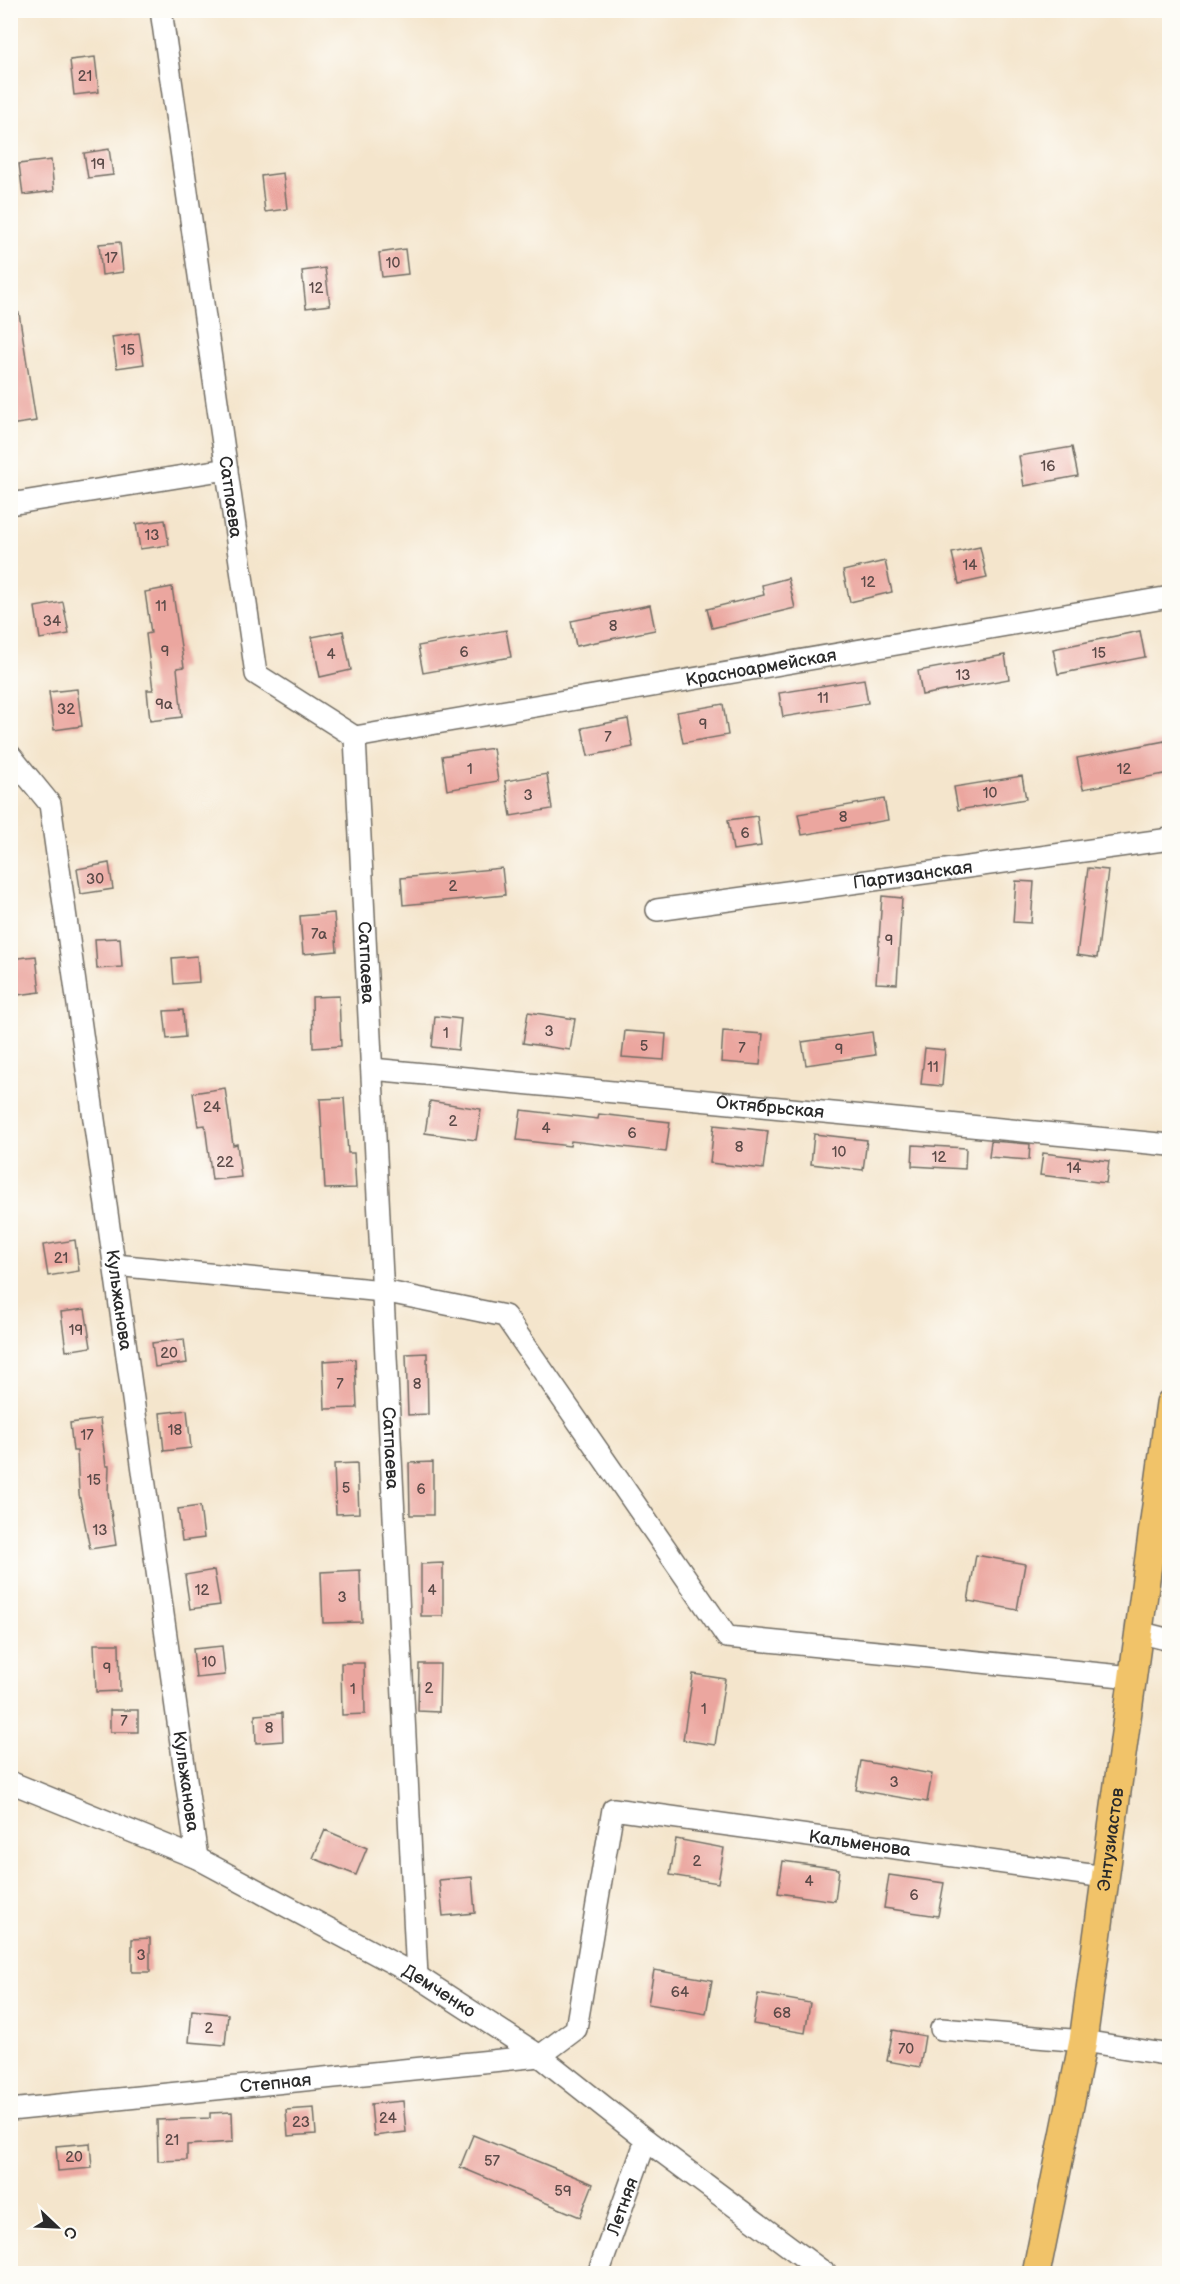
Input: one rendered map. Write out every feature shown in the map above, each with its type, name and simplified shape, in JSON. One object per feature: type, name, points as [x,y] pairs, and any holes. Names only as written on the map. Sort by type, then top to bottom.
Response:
[{"type":"main road","name":"Энтузиастов","points":[[1036,2274],[1083,2041],[1170,1403]]},
{"type":"street","name":"Сатпаева","points":[[161,10],[256,674],[355,737],[417,1976]]},
{"type":"street","points":[[10,504],[227,469]]},
{"type":"street","name":"Красноармейская","points":[[355,737],[1170,597]]},
{"type":"street","name":"Кульжанова","points":[[10,755],[50,804],[197,1858]]},
{"type":"street","name":"Партизанская","points":[[657,910],[1170,839]]},
{"type":"street","name":"Октябрьская","points":[[372,1069],[1170,1145]]},
{"type":"street","points":[[115,1265],[383,1291],[506,1316],[727,1637],[1132,1677]]},
{"type":"street","points":[[1138,1632],[1170,1640]]},
{"type":"street","name":"Демченко","points":[[10,1782],[197,1858],[417,1976],[540,2056],[646,2140],[826,2274]]},
{"type":"street","name":"Кальменова","points":[[540,2056],[576,2029],[613,1809],[1105,1877]]},
{"type":"street","points":[[941,2028],[1083,2041],[1170,2055]]},
{"type":"street","name":"Степная","points":[[10,2110],[540,2056]]},
{"type":"street","name":"Летняя","points":[[598,2274],[646,2140]]},
{"type":"building","points":[[95,57],[99,92],[74,95],[70,60]]},
{"type":"building","points":[[109,149],[113,175],[88,178],[84,153]]},
{"type":"building","points":[[51,160],[54,191],[23,195],[19,164]]},
{"type":"building","points":[[283,173],[287,209],[265,212],[261,176]]},
{"type":"building","points":[[120,242],[123,272],[102,275],[99,244]]},
{"type":"building","points":[[405,249],[408,274],[382,277],[379,253]]},
{"type":"building","points":[[325,268],[330,305],[306,308],[302,271]]},
{"type":"building","points":[[19,313],[36,421],[10,425],[10,314]]},
{"type":"building","points":[[139,333],[144,364],[117,368],[112,337]]},
{"type":"building","points":[[1072,447],[1078,476],[1024,486],[1019,456]]},
{"type":"building","points":[[165,520],[169,545],[140,549],[136,524]]},
{"type":"building","points":[[980,547],[987,578],[959,584],[952,553]]},
{"type":"building","points":[[885,561],[892,592],[850,602],[843,571]]},
{"type":"building","points":[[788,578],[795,608],[712,628],[707,609],[764,595],[762,585]]},
{"type":"building","points":[[172,587],[184,667],[177,668],[182,717],[150,721],[147,690],[153,690],[146,634],[151,633],[145,592]]},
{"type":"building","points":[[63,602],[69,634],[40,639],[35,607]]},
{"type":"building","points":[[650,605],[655,630],[576,646],[571,621]]},
{"type":"building","points":[[506,630],[511,657],[423,673],[418,646]]},
{"type":"building","points":[[343,631],[351,670],[320,677],[312,637]]},
{"type":"building","points":[[1140,631],[1145,657],[1058,674],[1053,649]]},
{"type":"building","points":[[1005,655],[1009,679],[922,695],[918,671]]},
{"type":"building","points":[[864,679],[868,703],[783,717],[779,693]]},
{"type":"building","points":[[77,689],[82,726],[54,730],[49,692]]},
{"type":"building","points":[[723,704],[728,735],[683,743],[677,712]]},
{"type":"building","points":[[628,719],[633,747],[588,756],[582,728]]},
{"type":"building","points":[[1165,741],[1170,773],[1083,789],[1077,758]]},
{"type":"building","points":[[493,748],[498,781],[447,790],[442,756]]},
{"type":"building","points":[[547,774],[552,809],[511,816],[505,781]]},
{"type":"building","points":[[1022,776],[1026,799],[958,810],[954,787]]},
{"type":"building","points":[[884,799],[888,820],[802,835],[798,814]]},
{"type":"building","points":[[757,816],[761,846],[733,850],[728,820]]},
{"type":"building","points":[[109,863],[113,889],[81,894],[77,869]]},
{"type":"building","points":[[502,868],[505,895],[403,905],[401,878]]},
{"type":"building","points":[[1088,868],[1108,870],[1097,958],[1077,955]]},
{"type":"building","points":[[1016,881],[1034,882],[1031,923],[1013,922]]},
{"type":"building","points":[[882,896],[902,898],[897,984],[876,983]]},
{"type":"building","points":[[334,913],[337,951],[303,954],[300,916]]},
{"type":"building","points":[[120,938],[122,967],[97,969],[95,939]]},
{"type":"building","points":[[36,956],[40,992],[10,996],[10,959]]},
{"type":"building","points":[[197,956],[199,982],[174,984],[172,958]]},
{"type":"building","points":[[339,996],[341,1046],[313,1048],[312,997]]},
{"type":"building","points":[[183,1010],[185,1037],[167,1039],[164,1011]]},
{"type":"building","points":[[528,1012],[575,1019],[570,1050],[523,1043]]},
{"type":"building","points":[[435,1016],[461,1019],[458,1050],[432,1047]]},
{"type":"building","points":[[625,1031],[666,1034],[664,1060],[622,1057]]},
{"type":"building","points":[[723,1031],[763,1034],[760,1065],[721,1062]]},
{"type":"building","points":[[872,1032],[875,1055],[806,1065],[802,1042]]},
{"type":"building","points":[[925,1048],[945,1050],[942,1086],[921,1084]]},
{"type":"building","points":[[225,1088],[233,1145],[237,1144],[241,1177],[212,1180],[205,1125],[198,1126],[193,1093]]},
{"type":"building","points":[[344,1098],[348,1153],[354,1153],[356,1188],[325,1189],[320,1099]]},
{"type":"building","points":[[430,1101],[481,1109],[476,1140],[425,1133]]},
{"type":"building","points":[[521,1110],[598,1119],[599,1114],[670,1122],[666,1152],[571,1141],[570,1146],[517,1140]]},
{"type":"building","points":[[714,1125],[768,1131],[763,1169],[710,1163]]},
{"type":"building","points":[[814,1134],[867,1140],[863,1170],[811,1164]]},
{"type":"building","points":[[991,1141],[1030,1144],[1029,1160],[989,1157]]},
{"type":"building","points":[[913,1145],[966,1148],[965,1169],[912,1166]]},
{"type":"building","points":[[1043,1153],[1109,1161],[1106,1183],[1040,1175]]},
{"type":"building","points":[[75,1240],[79,1271],[48,1276],[43,1245]]},
{"type":"building","points":[[85,1309],[91,1347],[66,1351],[61,1312]]},
{"type":"building","points":[[184,1339],[187,1363],[155,1367],[152,1343]]},
{"type":"building","points":[[427,1353],[428,1414],[408,1415],[406,1354]]},
{"type":"building","points":[[355,1359],[357,1408],[325,1409],[323,1361]]},
{"type":"building","points":[[187,1410],[191,1448],[164,1451],[160,1413]]},
{"type":"building","points":[[100,1419],[106,1466],[109,1466],[108,1492],[116,1545],[90,1549],[79,1494],[77,1451],[73,1451],[70,1423]]},
{"type":"building","points":[[433,1462],[433,1515],[410,1515],[409,1463]]},
{"type":"building","points":[[357,1463],[359,1513],[336,1514],[334,1464]]},
{"type":"building","points":[[200,1506],[204,1538],[182,1541],[178,1509]]},
{"type":"building","points":[[976,1555],[1025,1564],[1017,1610],[968,1601]]},
{"type":"building","points":[[443,1563],[443,1616],[421,1616],[421,1564]]},
{"type":"building","points":[[214,1570],[220,1605],[190,1609],[185,1575]]},
{"type":"building","points":[[360,1570],[362,1622],[323,1623],[321,1572]]},
{"type":"building","points":[[94,1644],[119,1644],[120,1691],[96,1692]]},
{"type":"building","points":[[222,1646],[225,1675],[196,1678],[193,1649]]},
{"type":"building","points":[[341,1663],[364,1663],[365,1714],[342,1715]]},
{"type":"building","points":[[419,1664],[440,1664],[439,1712],[418,1711]]},
{"type":"building","points":[[693,1674],[725,1679],[715,1745],[683,1740]]},
{"type":"building","points":[[110,1710],[138,1710],[138,1732],[110,1732]]},
{"type":"building","points":[[282,1713],[283,1741],[256,1743],[255,1715]]},
{"type":"building","points":[[861,1761],[932,1774],[927,1802],[856,1790]]},
{"type":"building","points":[[325,1830],[367,1848],[356,1875],[313,1858]]},
{"type":"building","points":[[676,1839],[724,1848],[718,1883],[670,1875]]},
{"type":"building","points":[[783,1861],[839,1869],[835,1901],[778,1893]]},
{"type":"building","points":[[889,1875],[944,1883],[938,1916],[884,1908]]},
{"type":"building","points":[[472,1877],[475,1913],[443,1916],[439,1880]]},
{"type":"building","points":[[150,1938],[150,1972],[132,1972],[132,1939]]},
{"type":"building","points":[[654,1970],[712,1980],[706,2014],[648,2004]]},
{"type":"building","points":[[758,1994],[810,2003],[805,2033],[753,2024]]},
{"type":"building","points":[[192,2010],[228,2014],[225,2045],[189,2042]]},
{"type":"building","points":[[893,2030],[925,2036],[920,2067],[887,2061]]},
{"type":"building","points":[[403,2101],[406,2132],[374,2136],[371,2104]]},
{"type":"building","points":[[314,2108],[316,2134],[288,2136],[286,2110]]},
{"type":"building","points":[[232,2112],[233,2142],[187,2145],[187,2160],[158,2161],[157,2120],[210,2118],[210,2113]]},
{"type":"building","points":[[473,2135],[593,2184],[580,2217],[460,2167]]},
{"type":"building","points":[[90,2143],[92,2168],[58,2171],[56,2146]]}]
